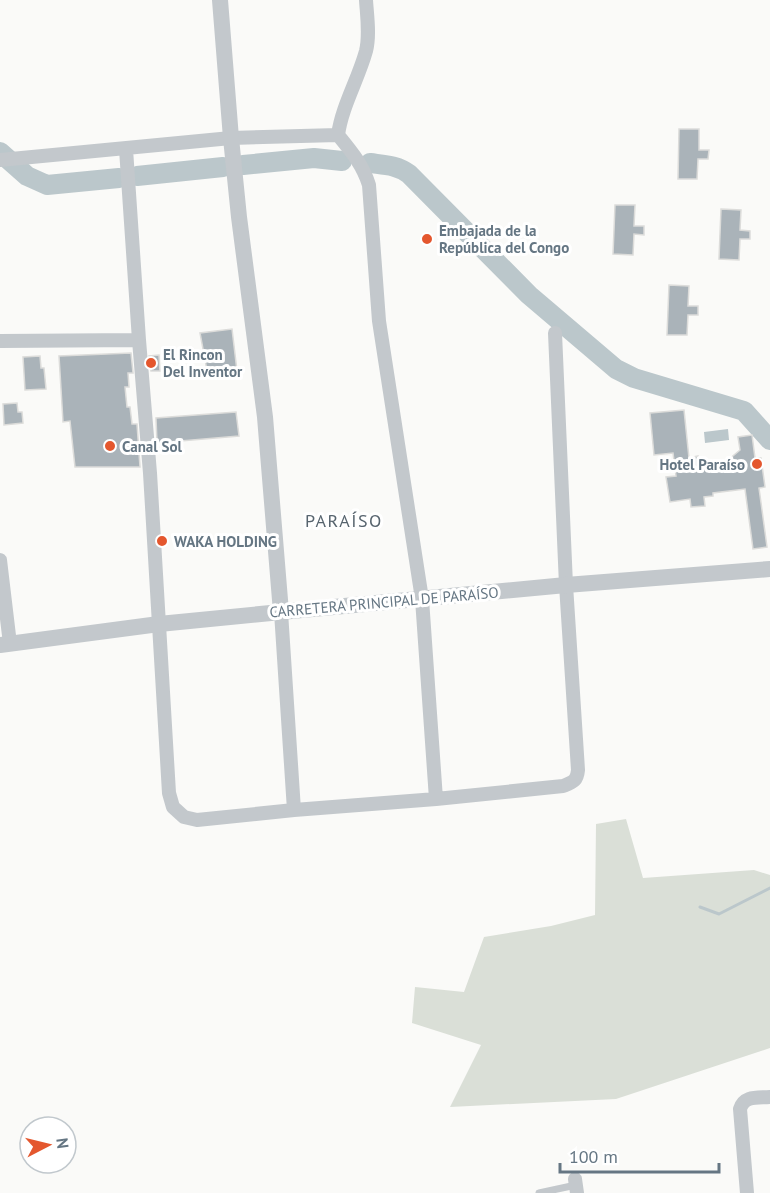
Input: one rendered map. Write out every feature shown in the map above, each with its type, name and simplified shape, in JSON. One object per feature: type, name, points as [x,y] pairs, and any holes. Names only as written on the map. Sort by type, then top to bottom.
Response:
[{"type":"street","points":[[220,0],[239,217],[265,417],[294,810]]},
{"type":"street","points":[[366,0],[367,50],[340,122],[338,135],[356,157],[365,172],[369,185],[379,321],[422,599],[436,799]]},
{"type":"street","points":[[0,160],[231,138],[338,135]]},
{"type":"street","points":[[126,148],[150,473],[169,793],[173,807],[184,817],[197,820],[436,799],[563,786],[573,782],[577,777],[555,333]]},
{"type":"street","points":[[0,341],[139,340]]},
{"type":"street","points":[[0,560],[5,644]]},
{"type":"street","name":"CARRETERA PRINCIPAL DE PARAÍSO","points":[[5,644],[159,624],[281,612],[566,585],[770,569]]},
{"type":"street","points":[[747,1193],[740,1109],[745,1100],[770,1096]]},
{"type":"lane","points":[[539,1193],[576,1185]]},
{"type":"shaded area","points":[[728,429],[729,440],[705,443],[704,432]]},
{"type":"shaded area","points":[[626,819],[643,878],[754,870],[770,875],[770,1048],[616,1099],[450,1107],[481,1045],[412,1023],[415,987],[464,992],[484,937],[551,926],[595,915],[596,824]]},
{"type":"building","points":[[679,129],[699,129],[699,150],[709,150],[708,159],[698,159],[697,179],[678,179]]},
{"type":"building","points":[[615,205],[635,205],[634,226],[644,226],[644,235],[634,234],[633,255],[613,254]]},
{"type":"building","points":[[721,209],[741,210],[740,230],[750,231],[750,239],[740,239],[739,260],[719,259]]},
{"type":"building","points":[[669,285],[689,286],[688,306],[698,306],[698,315],[688,315],[687,335],[667,335]]},
{"type":"building","points":[[232,329],[237,371],[208,376],[200,333]]},
{"type":"building","points":[[131,353],[133,373],[128,373],[129,387],[125,387],[132,424],[137,424],[140,467],[75,467],[70,421],[63,422],[59,356]]},
{"type":"building","points":[[159,355],[160,371],[151,371],[149,356]]},
{"type":"building","points":[[40,356],[46,389],[25,390],[23,357]]},
{"type":"building","points":[[17,403],[18,412],[22,412],[23,423],[4,425],[3,404]]},
{"type":"building","points":[[684,410],[689,458],[698,456],[699,463],[728,460],[740,450],[738,437],[752,435],[755,458],[761,458],[765,487],[759,488],[767,547],[753,549],[745,489],[713,493],[713,496],[704,497],[705,506],[691,507],[690,499],[670,502],[666,477],[676,476],[673,453],[654,455],[650,413]]},
{"type":"building","points":[[236,412],[239,436],[157,443],[156,418]]},
{"type":"waterway","points":[[0,152],[27,176],[47,185],[119,178]]},
{"type":"waterway","points":[[243,165],[314,158],[342,161]]},
{"type":"waterway","points":[[370,163],[395,167],[409,174],[529,295],[616,369],[634,378],[744,411],[770,440]]},
{"type":"waterway","points":[[137,176],[223,167]]},
{"type":"waterway","points":[[700,907],[719,914],[770,888]]},
{"type":"place","name":"Embajada de la República del Congo","points":[[427,239]]},
{"type":"place","name":"El Rincon Del Inventor","points":[[151,363]]},
{"type":"place","name":"Canal Sol","points":[[110,446]]},
{"type":"place","name":"Hotel Paraíso","points":[[757,464]]},
{"type":"place","name":"WAKA HOLDING","points":[[162,541]]},
{"type":"district","name":"PARAÍSO","points":[[344,520]]}]
